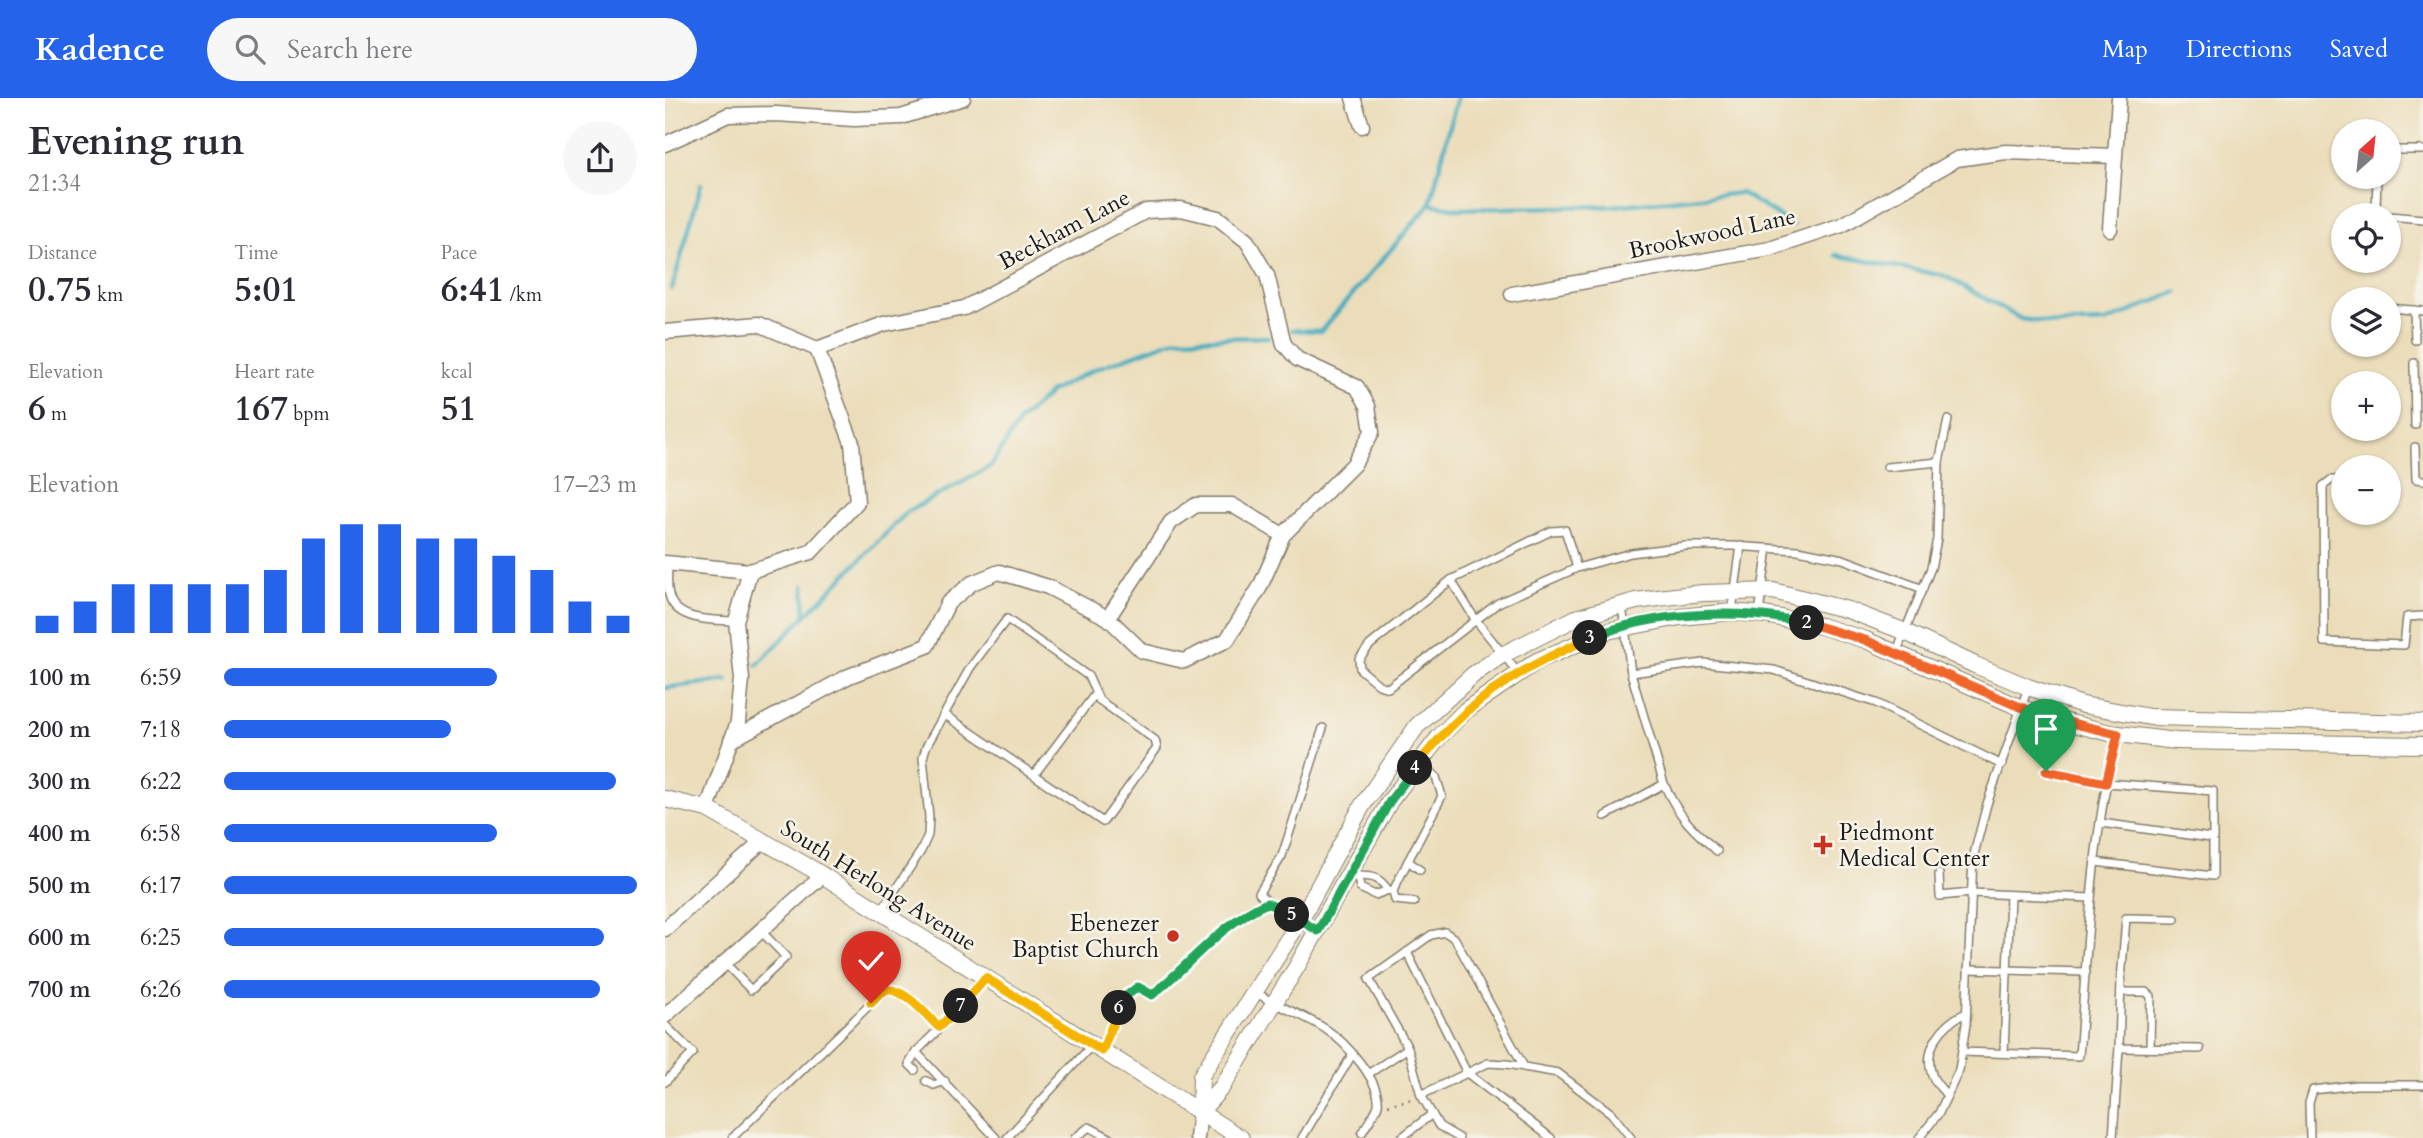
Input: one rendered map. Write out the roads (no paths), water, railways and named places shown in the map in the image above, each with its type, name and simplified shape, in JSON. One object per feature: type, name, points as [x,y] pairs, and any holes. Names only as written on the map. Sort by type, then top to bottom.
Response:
[{"type":"street","points":[[665,144],[729,115],[776,114],[854,119],[901,117],[963,98]]},
{"type":"street","points":[[1353,98],[1362,126]]},
{"type":"street","points":[[2110,229],[2119,98]]},
{"type":"street","name":"Brookwood Lane","points":[[1512,294],[1770,249],[1842,225],[1958,159],[2006,152],[2113,156]]},
{"type":"street","name":"Beckham Lane","points":[[731,740],[849,676],[926,646],[949,603],[972,583],[999,572],[1048,587],[1108,618],[1142,651],[1184,661],[1227,640],[1260,587],[1283,535],[1354,464],[1372,432],[1368,405],[1357,387],[1297,359],[1284,344],[1268,275],[1247,241],[1218,218],[1181,209],[1146,211],[964,308],[884,324],[817,349]]},
{"type":"street","points":[[665,332],[759,324],[817,349],[852,443],[857,502],[811,552],[750,571],[666,564]]},
{"type":"street","points":[[1108,618],[1171,522],[1196,505],[1233,505],[1283,535]]},
{"type":"street","points":[[707,809],[738,722],[742,694],[736,621],[750,571]]},
{"type":"street","points":[[1197,1138],[1201,1076],[1301,919],[1362,806],[1417,726],[1473,674],[1502,655],[1576,618],[1666,597],[1773,591],[1848,610],[1903,631],[2028,687],[2083,705],[2150,717],[2423,723]]},
{"type":"street","points":[[1200,1112],[1222,1087],[1353,875],[1390,801],[1439,737],[1466,710],[1518,673],[1607,631],[1680,617],[1732,612],[1759,614],[1821,625],[1865,640],[2021,708],[2050,718],[2118,734],[2176,741],[2423,744]]},
{"type":"street","points":[[2277,721],[2277,743]]},
{"type":"street","name":"South Herlong Avenue","points":[[665,799],[707,809],[823,875],[1241,1138]]},
{"type":"street","points":[[665,929],[763,841]]},
{"type":"street","points":[[665,1016],[823,875]]},
{"type":"lane","points":[[2401,150],[2423,150]]},
{"type":"lane","points":[[2401,217],[2423,219]]},
{"type":"lane","points":[[2401,309],[2423,311]]},
{"type":"lane","points":[[2414,310],[2415,340]]},
{"type":"lane","points":[[2414,363],[2416,425]]},
{"type":"lane","points":[[1895,653],[1931,568],[1937,539],[1939,462],[1948,420]]},
{"type":"lane","points":[[2415,447],[2416,479],[2423,480]]},
{"type":"lane","points":[[1887,467],[1939,462]]},
{"type":"lane","points":[[2331,480],[2323,486],[2324,642],[2404,645],[2407,617],[2423,617]]},
{"type":"lane","points":[[1577,568],[1565,530],[1558,529],[1451,580],[1370,645],[1359,659],[1360,669],[1379,685],[1388,688],[1498,603],[1577,568],[1631,554],[1685,547],[1741,546],[1798,550],[1843,559],[1923,589]]},
{"type":"lane","points":[[1732,612],[1741,546]]},
{"type":"lane","points":[[1759,614],[1768,548]]},
{"type":"lane","points":[[666,564],[670,599],[677,608],[702,619],[736,621]]},
{"type":"lane","points":[[1451,580],[1475,619],[1518,673]]},
{"type":"lane","points":[[1622,606],[1631,673],[1664,784],[1672,802],[1688,825],[1717,851]]},
{"type":"lane","points":[[881,912],[921,851],[927,835],[929,817],[923,758],[926,747],[944,714],[970,668],[1007,619],[1088,676],[1095,694],[1155,740],[1157,748],[1103,822],[944,714]]},
{"type":"lane","points":[[1631,673],[1703,663],[1774,670],[1875,703],[2001,765]]},
{"type":"lane","points":[[1919,1138],[1939,1113],[1959,1070],[1966,1013],[1973,858],[1987,804],[2028,687]]},
{"type":"lane","points":[[1034,775],[1095,694]]},
{"type":"lane","points":[[1318,931],[1301,919],[1267,903],[1259,893],[1282,856],[1323,728]]},
{"type":"lane","points":[[1962,1052],[2079,1056],[2095,862],[2106,783],[2118,734]]},
{"type":"lane","points":[[1414,902],[1395,900],[1391,890],[1381,880],[1367,875],[1353,875],[1360,888],[1375,895],[1391,890],[1442,796],[1436,777],[1421,760]]},
{"type":"lane","points":[[2046,771],[2106,783],[2213,791],[2213,876],[2095,862]]},
{"type":"lane","points":[[1605,816],[1664,784]]},
{"type":"lane","points":[[2101,823],[2211,838]]},
{"type":"lane","points":[[1408,861],[1420,870]]},
{"type":"lane","points":[[1939,874],[1940,896],[1971,893],[2091,898]]},
{"type":"lane","points":[[2004,1053],[2010,895]]},
{"type":"lane","points":[[1007,1138],[1097,1048],[1123,998],[1138,987],[1152,995],[1245,912],[1267,903]]},
{"type":"lane","points":[[2113,1138],[2126,918],[2175,919]]},
{"type":"lane","points":[[724,962],[751,990],[786,957],[760,929]]},
{"type":"lane","points":[[1459,1138],[1439,1126],[1421,1095],[1408,1048],[1369,979],[1431,935],[1445,932],[1455,939],[1524,1067]]},
{"type":"lane","points":[[1407,952],[1467,1073],[1551,1138]]},
{"type":"lane","points":[[1968,969],[2086,972]]},
{"type":"lane","points":[[915,1070],[909,1064],[916,1052],[986,978]]},
{"type":"lane","points":[[732,1138],[883,992],[898,992],[939,1027]]},
{"type":"lane","points":[[1255,992],[1328,1030],[1368,1074],[1378,1105],[1362,1133]]},
{"type":"lane","points":[[2121,992],[2146,992],[2151,996],[2150,1048]]},
{"type":"lane","points":[[1947,1096],[1933,1077],[1930,1058],[1941,1029],[1951,1019],[1966,1013]]},
{"type":"lane","points":[[665,1024],[693,1054],[665,1082]]},
{"type":"lane","points":[[1368,1074],[1408,1048]]},
{"type":"lane","points":[[2119,1048],[2200,1049]]},
{"type":"lane","points":[[916,1052],[996,1138]]},
{"type":"lane","points":[[1303,1138],[1352,1055]]},
{"type":"lane","points":[[1421,1095],[1487,1063],[1558,1073],[1611,1113],[1631,1138]]},
{"type":"lane","points":[[926,1081],[934,1085],[945,1081]]},
{"type":"lane","points":[[2310,1138],[2309,1102],[2313,1090],[2356,1085],[2423,1086]]},
{"type":"lane","points":[[1401,1138],[1432,1114]]},
{"type":"lane","points":[[1075,1138],[1089,1127],[1110,1138]]},
{"type":"waterway","points":[[1430,204],[1457,98]]},
{"type":"waterway","points":[[672,289],[701,185]]},
{"type":"waterway","points":[[1292,330],[1321,331],[1430,204],[1459,209],[1613,206],[1741,193],[1793,225]]},
{"type":"waterway","points":[[1836,255],[1945,276],[2021,319],[2056,324],[2106,322],[2177,292]]},
{"type":"waterway","points":[[757,665],[907,512],[991,466],[1019,421],[1052,391],[1095,369],[1177,339],[1268,337]]},
{"type":"waterway","points":[[804,585],[805,616]]},
{"type":"waterway","points":[[665,688],[727,680]]},
{"type":"place","name":"Piedmont Medical Center","points":[[1823,845]]},
{"type":"place","name":"Ebenezer Baptist Church","points":[[1173,936]]}]
